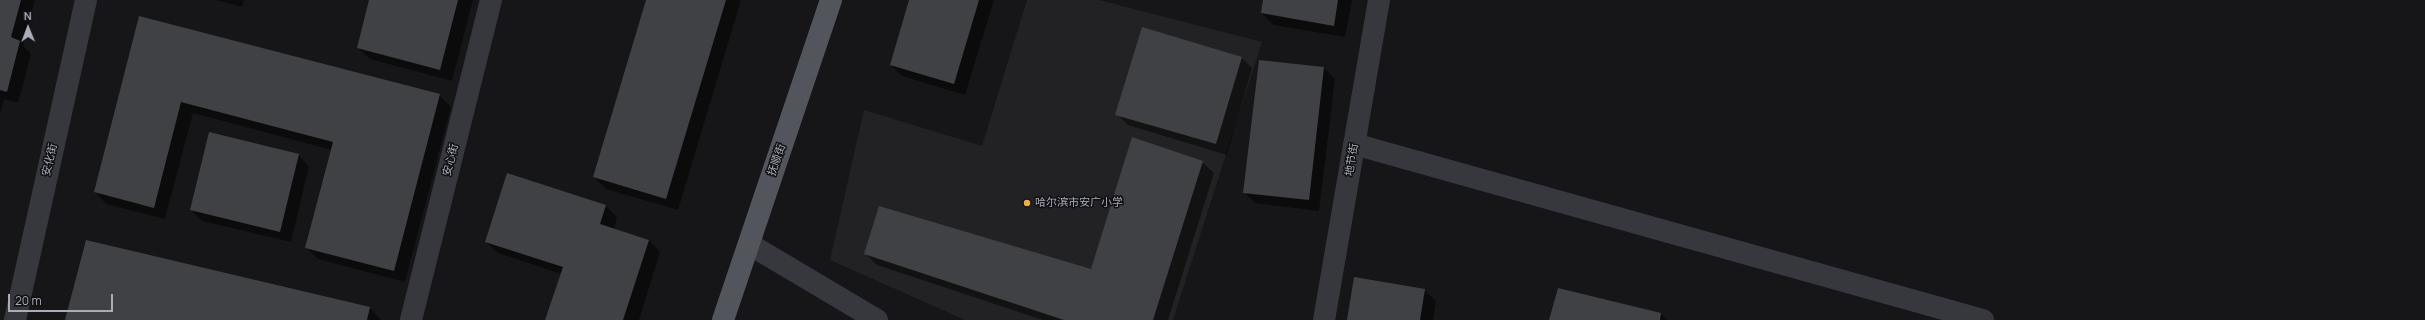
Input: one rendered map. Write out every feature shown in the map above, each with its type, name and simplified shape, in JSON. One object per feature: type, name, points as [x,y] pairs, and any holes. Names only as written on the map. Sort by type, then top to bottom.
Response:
[{"type":"main road","name":"抚顺街","points":[[723,320],[832,0]]},
{"type":"street","name":"安化街","points":[[15,320],[86,0]]},
{"type":"street","name":"安心街","points":[[412,320],[492,0]]},
{"type":"street","name":"地节街","points":[[1324,320],[1379,0]]},
{"type":"street","points":[[1354,144],[1983,320]]},
{"type":"street","points":[[749,244],[877,320]]},
{"type":"shaded area","name":"哈尔滨市安广小学","points":[[1027,0],[1099,0],[1262,42],[1173,320],[965,320],[830,260],[864,110],[982,146]]},
{"type":"building","points":[[0,0],[21,0],[11,37],[20,41],[7,92],[0,90]]},
{"type":"building","points":[[369,0],[458,0],[440,70],[357,48]]},
{"type":"building","points":[[646,0],[726,0],[666,199],[593,177]]},
{"type":"building","points":[[909,0],[979,0],[954,84],[890,65]]},
{"type":"building","points":[[1263,0],[1338,0],[1334,26],[1261,13]]},
{"type":"building","points":[[139,16],[440,94],[394,271],[305,248],[333,142],[181,102],[154,208],[94,192]]},
{"type":"building","points":[[1142,27],[1242,57],[1216,144],[1115,115]]},
{"type":"building","points":[[1259,60],[1324,67],[1309,200],[1243,193]]},
{"type":"building","points":[[209,132],[299,154],[280,232],[190,210]]},
{"type":"building","points":[[1132,137],[1203,161],[1153,320],[1064,320],[864,254],[879,206],[1091,269]]},
{"type":"building","points":[[507,173],[606,205],[600,224],[649,240],[623,320],[545,320],[563,267],[485,242]]},
{"type":"building","points":[[86,240],[370,307],[367,320],[65,320]]},
{"type":"building","points":[[1354,277],[1425,289],[1420,320],[1347,320]]},
{"type":"building","points":[[1558,288],[1661,313],[1660,320],[1549,320]]},
{"type":"place","name":"哈尔滨市安广小学","points":[[1027,203]]}]
